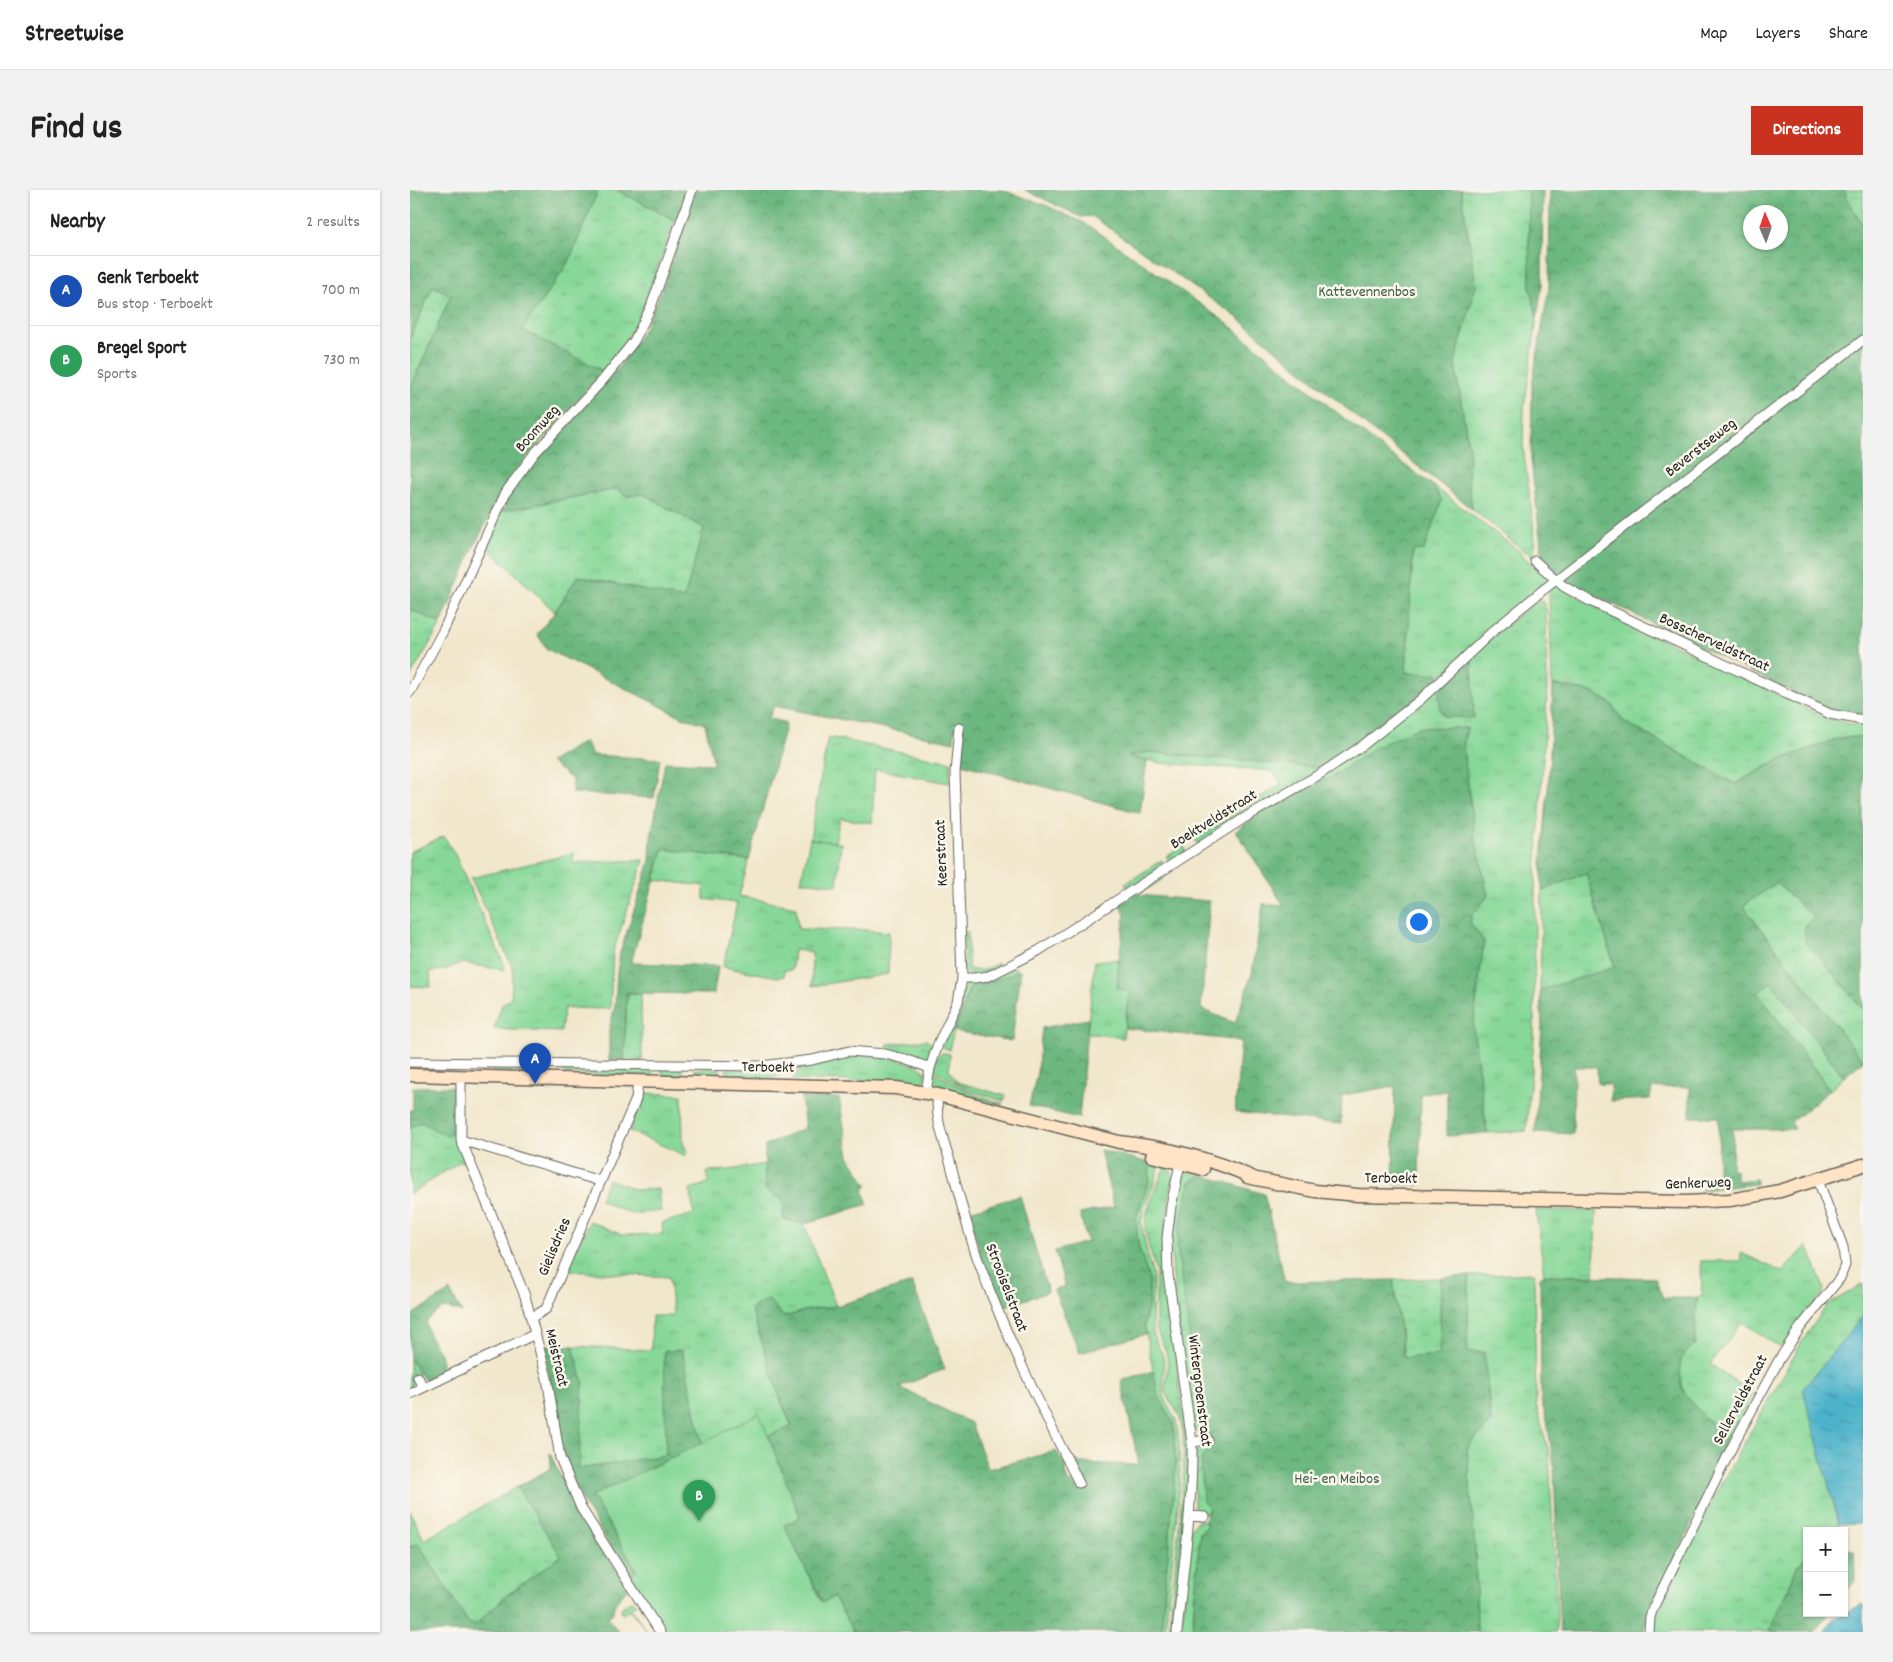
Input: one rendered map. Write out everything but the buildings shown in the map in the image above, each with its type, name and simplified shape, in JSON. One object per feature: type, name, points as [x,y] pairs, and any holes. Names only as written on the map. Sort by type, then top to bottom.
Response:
[{"type":"main road","name":"Terboekt","points":[[410,1075],[868,1086],[932,1094],[1119,1142],[1144,1153],[1181,1159],[1231,1175],[1316,1191],[1529,1199]]},
{"type":"main road","name":"Genkerweg","points":[[1529,1199],[1658,1202],[1730,1200],[1820,1184],[1863,1165]]},
{"type":"street","name":"Boomweg","points":[[410,692],[443,631],[506,492],[534,454],[603,380],[634,341],[651,307],[692,190]]},
{"type":"street","name":"Beverstseweg","points":[[1557,579],[1863,340]]},
{"type":"street","name":"Bosscherveldstraat","points":[[1535,561],[1564,586],[1590,601],[1830,714],[1863,720]]},
{"type":"street","name":"Boektveldstraat","points":[[962,978],[989,976],[1038,951],[1246,817],[1320,774],[1362,746],[1420,700],[1493,631],[1557,579]]},
{"type":"street","name":"Keerstraat","points":[[959,728],[955,773],[962,978]]},
{"type":"street","points":[[932,1094],[930,1068],[938,1044],[958,1002],[962,978]]},
{"type":"street","name":"Terboekt","points":[[410,1062],[761,1066],[812,1060],[849,1051],[886,1054],[930,1068]]},
{"type":"street","name":"Meistraat","points":[[461,1077],[461,1140],[525,1296],[547,1378],[560,1458],[580,1508],[660,1632]]},
{"type":"street","name":"Gielisdries","points":[[531,1318],[546,1309],[636,1098],[638,1081]]},
{"type":"street","name":"Strooiselstraat","points":[[932,1094],[977,1257],[1031,1389],[1079,1482]]},
{"type":"street","points":[[461,1140],[600,1181]]},
{"type":"street","name":"Wintergroenstraat","points":[[1177,1632],[1189,1516],[1192,1442],[1168,1275],[1167,1238],[1181,1159]]},
{"type":"street","name":"Sellerveldstraat","points":[[1649,1632],[1653,1608],[1748,1416],[1779,1360],[1800,1328],[1840,1278],[1845,1265],[1843,1247],[1820,1184]]},
{"type":"street","points":[[410,1394],[535,1334]]},
{"type":"street","points":[[418,1377],[423,1388]]},
{"type":"street","points":[[1192,1442],[1208,1440]]},
{"type":"street","points":[[1189,1516],[1205,1517]]},
{"type":"green space","points":[[410,190],[500,190],[507,193],[508,190],[598,190],[569,261],[522,330],[603,371],[509,478],[475,544],[441,624],[410,609],[410,390],[451,295],[433,286],[410,338]]},
{"type":"green space","points":[[598,190],[617,190],[675,220],[638,320],[613,360],[603,371],[522,330],[569,261]]},
{"type":"green space","points":[[617,190],[688,190],[680,217],[675,220]]},
{"type":"green space","points":[[695,190],[1002,190],[1045,205],[1084,223],[1224,321],[1381,448],[1431,484],[1442,500],[1424,550],[1413,551],[1406,673],[1438,674],[1438,678],[1407,705],[1323,768],[1149,752],[1129,756],[1147,760],[1140,813],[962,764],[964,730],[954,729],[954,742],[774,706],[769,718],[786,723],[749,860],[663,849],[631,963],[718,966],[714,994],[627,993],[624,1060],[609,1060],[609,1029],[615,1006],[620,953],[650,861],[651,837],[665,762],[714,764],[705,724],[682,717],[547,649],[537,634],[555,612],[578,576],[684,599],[704,528],[643,494],[627,496],[617,489],[502,511],[512,491],[538,455],[599,390],[629,353],[642,331],[663,286]]},
{"type":"green space","name":"Kattevennenbos","points":[[1025,190],[1461,190],[1476,285],[1455,363],[1469,452],[1468,479],[1472,509],[1372,430],[1238,318],[1092,216],[1081,217]]},
{"type":"green space","points":[[1461,190],[1528,190],[1530,286],[1537,318],[1524,409],[1523,446],[1533,522],[1535,557],[1524,551],[1472,509],[1468,479],[1469,452],[1455,363],[1476,285]]},
{"type":"green space","points":[[1528,190],[1543,190],[1542,284],[1537,318],[1530,286]]},
{"type":"green space","points":[[1550,190],[1844,190],[1863,228],[1863,714],[1831,711],[1568,582],[1543,563],[1531,459],[1532,384],[1549,288]]},
{"type":"green space","points":[[1844,190],[1863,190],[1863,228]]},
{"type":"green space","points":[[433,286],[451,295],[410,390],[410,338]]},
{"type":"green space","points":[[1431,484],[1520,552],[1521,555],[1551,579],[1438,678],[1406,674],[1413,551],[1442,500]]},
{"type":"green space","points":[[618,489],[627,496],[643,494],[704,528],[684,599],[578,576],[555,612],[485,545],[502,511]]},
{"type":"green space","points":[[1557,585],[1596,607],[1824,717],[1851,724],[1863,724],[1863,736],[1836,739],[1779,760],[1735,784],[1623,721],[1611,703],[1591,692],[1552,684],[1549,593]]},
{"type":"green space","points":[[1537,600],[1544,602],[1546,608],[1547,695],[1535,893],[1534,1038],[1526,1131],[1487,1133],[1473,1027],[1484,941],[1470,923],[1472,915],[1488,896],[1475,837],[1463,747],[1467,728],[1376,747],[1331,778],[1311,783]]},
{"type":"green space","points":[[410,609],[441,624],[410,677]]},
{"type":"green space","points":[[1472,660],[1474,718],[1445,717],[1440,710],[1439,690]]},
{"type":"green space","points":[[1553,685],[1591,692],[1611,703],[1623,721],[1735,784],[1779,760],[1836,739],[1863,736],[1863,1009],[1824,962],[1806,944],[1804,927],[1814,917],[1776,883],[1743,906],[1863,1061],[1844,1077],[1771,982],[1758,993],[1830,1090],[1791,1122],[1795,1129],[1733,1129],[1732,1169],[1736,1170],[1736,1181],[1756,1179],[1756,1184],[1701,1190],[1718,1176],[1719,1117],[1690,1117],[1690,1087],[1652,1088],[1650,1099],[1611,1101],[1610,1084],[1598,1084],[1597,1067],[1574,1067],[1573,1134],[1535,1132],[1542,1026],[1540,990],[1615,967],[1586,873],[1542,891],[1542,859],[1549,776]]},
{"type":"green space","points":[[1420,727],[1467,728],[1463,747],[1475,837],[1488,896],[1472,915],[1470,923],[1484,941],[1473,1027],[1487,1133],[1447,1136],[1447,1091],[1421,1094],[1419,1185],[1393,1183],[1395,1086],[1342,1095],[1341,1124],[1235,1112],[1241,1041],[1125,1028],[1129,992],[1117,988],[1125,914],[1121,906],[1137,895],[1210,901],[1201,1009],[1235,1023],[1252,974],[1263,904],[1284,906],[1236,831],[1264,810],[1311,783],[1331,778],[1376,747]]},
{"type":"green space","points":[[828,737],[951,762],[949,783],[875,769],[872,823],[840,818],[835,842],[810,839]]},
{"type":"green space","points":[[585,741],[592,755],[660,759],[654,798],[572,793],[572,779],[550,762]]},
{"type":"green space","points":[[1149,752],[1323,768],[1198,844],[1194,840],[1281,784],[1273,771],[1160,763],[1127,756]]},
{"type":"green space","points":[[444,836],[455,855],[504,964],[504,970],[462,963],[444,970],[430,971],[431,987],[410,986],[410,852]]},
{"type":"green space","points":[[810,839],[841,843],[837,885],[801,881]]},
{"type":"green space","points":[[1184,846],[1186,852],[1171,862],[1166,857]]},
{"type":"green space","points":[[663,849],[749,860],[739,896],[796,907],[798,929],[889,932],[888,974],[812,986],[812,952],[794,950],[792,970],[784,970],[784,976],[778,977],[723,967],[737,903],[704,899],[704,886],[655,880]]},
{"type":"green space","points":[[574,853],[573,863],[644,860],[613,952],[610,1009],[564,1008],[561,1032],[494,1029],[502,1005],[511,998],[513,969],[471,878]]},
{"type":"green space","points":[[1162,860],[1164,866],[1128,889],[1125,884]]},
{"type":"green space","points":[[1586,873],[1615,968],[1540,990],[1542,891]]},
{"type":"green space","points":[[1161,876],[1163,879],[1115,909],[1114,906]]},
{"type":"green space","points":[[1776,883],[1814,917],[1806,944],[1824,962],[1863,1009],[1863,1061],[1743,906]]},
{"type":"green space","points":[[964,932],[968,932],[968,968],[980,970],[998,963],[998,968],[975,975],[971,975],[964,970]]},
{"type":"green space","points":[[1119,959],[1117,988],[1129,992],[1123,1038],[1087,1033],[1095,961]]},
{"type":"green space","points":[[1015,967],[1018,972],[975,985],[969,989],[955,1027],[950,1050],[942,1047],[956,1017],[966,984]]},
{"type":"green space","points":[[1021,970],[1012,1041],[954,1031],[964,1008],[969,989],[975,985]]},
{"type":"green space","points":[[1771,982],[1844,1077],[1830,1090],[1758,993]]},
{"type":"green space","points":[[627,993],[641,994],[642,1061],[624,1060]]},
{"type":"green space","points":[[1088,1019],[1079,1118],[1029,1106],[1037,1073],[1042,1028]]},
{"type":"green space","points":[[926,1040],[935,1046],[929,1064],[891,1054],[887,1049],[888,1044]]},
{"type":"green space","points":[[943,1053],[950,1054],[949,1070],[957,1082],[1006,1096],[1004,1101],[971,1091],[936,1071],[934,1069],[938,1055]]},
{"type":"green space","points":[[858,1054],[911,1063],[926,1072],[924,1082],[914,1086],[870,1081],[793,1080],[796,1073],[802,1068],[821,1060]]},
{"type":"green space","points":[[482,1067],[530,1067],[528,1072],[493,1073],[492,1069],[486,1068],[486,1072]]},
{"type":"green space","points":[[562,1067],[655,1068],[652,1076],[567,1074]]},
{"type":"green space","points":[[778,1067],[781,1073],[775,1078],[730,1078],[726,1069]]},
{"type":"green space","points":[[683,1068],[682,1077],[664,1076],[661,1069]]},
{"type":"green space","points":[[720,1068],[720,1077],[699,1077],[694,1069]]},
{"type":"green space","points":[[933,1072],[975,1095],[1003,1104],[937,1089],[932,1082]]},
{"type":"green space","points":[[413,1087],[450,1087],[454,1091],[454,1131],[447,1136],[421,1122],[410,1128],[410,1110],[413,1110]]},
{"type":"green space","points":[[450,1087],[458,1087],[458,1143],[464,1161],[462,1163],[461,1161],[410,1194],[410,1128],[421,1122],[447,1136],[454,1131],[454,1091]]},
{"type":"green space","points":[[644,1093],[682,1095],[683,1143],[688,1153],[684,1156],[629,1131]]},
{"type":"green space","points":[[801,1097],[839,1098],[849,1156],[868,1186],[863,1190],[868,1204],[804,1224],[783,1219],[784,1202],[765,1189],[765,1146],[805,1128]]},
{"type":"green space","points":[[1100,1150],[1150,1163],[1149,1181],[1136,1218],[1138,1245],[1149,1279],[1149,1303],[1144,1324],[1146,1334],[1080,1353],[1054,1290],[1065,1287],[1055,1251],[1087,1242],[1080,1214],[1114,1207]]},
{"type":"green space","points":[[1150,1163],[1159,1167],[1143,1209],[1141,1224],[1153,1278],[1152,1323],[1154,1337],[1164,1358],[1163,1391],[1166,1402],[1176,1420],[1179,1442],[1180,1483],[1165,1632],[1161,1632],[1176,1464],[1173,1423],[1158,1395],[1144,1324],[1149,1303],[1149,1279],[1138,1245],[1136,1218],[1149,1181]]},
{"type":"green space","points":[[765,1164],[765,1189],[785,1202],[783,1219],[804,1224],[836,1306],[808,1310],[783,1317],[752,1309],[781,1401],[792,1427],[768,1436],[800,1517],[601,1499],[702,1443],[682,1350],[665,1351],[666,1456],[578,1469],[583,1382],[573,1346],[651,1350],[652,1316],[673,1316],[669,1277],[570,1271],[575,1251],[590,1221],[622,1235],[663,1234],[662,1223],[694,1214],[690,1190],[710,1182],[706,1174],[710,1171]]},
{"type":"green space","points":[[1165,1166],[1170,1167],[1173,1177],[1163,1241],[1163,1255],[1189,1462],[1173,1632],[1169,1632],[1184,1472],[1183,1433],[1179,1415],[1167,1396],[1165,1389],[1168,1363],[1166,1352],[1156,1329],[1156,1272],[1145,1231],[1147,1211]]},
{"type":"green space","points":[[1189,1172],[1202,1175],[1190,1182],[1191,1348],[1194,1375],[1209,1432],[1208,1436],[1198,1434],[1193,1428],[1174,1292],[1172,1214],[1178,1187]]},
{"type":"green space","name":"Hei- en Meibos","points":[[1202,1175],[1264,1194],[1285,1282],[1393,1280],[1404,1358],[1439,1355],[1441,1278],[1469,1276],[1467,1352],[1484,1352],[1491,1422],[1467,1447],[1475,1550],[1477,1632],[1192,1632],[1200,1532],[1207,1527],[1205,1520],[1209,1508],[1203,1502],[1201,1459],[1209,1449],[1209,1433],[1202,1430],[1177,1247],[1179,1228],[1190,1182]]},
{"type":"green space","points":[[608,1179],[637,1190],[658,1189],[661,1211],[632,1214],[600,1200]]},
{"type":"green space","points":[[1020,1196],[1048,1292],[1002,1307],[981,1256],[969,1211]]},
{"type":"green space","points":[[1536,1210],[1596,1211],[1594,1276],[1544,1275]]},
{"type":"green space","points":[[1807,1246],[1824,1288],[1823,1293],[1781,1348],[1742,1322],[1710,1364],[1754,1394],[1729,1443],[1689,1400],[1681,1386],[1680,1359],[1695,1344],[1697,1298],[1702,1296],[1701,1261],[1741,1261],[1741,1253],[1782,1272]]},
{"type":"green space","points":[[1534,1273],[1536,1404],[1549,1453],[1557,1614],[1556,1632],[1477,1632],[1475,1550],[1467,1447],[1491,1422],[1484,1352],[1467,1352],[1469,1276]]},
{"type":"green space","points":[[1544,1275],[1655,1278],[1663,1298],[1697,1298],[1695,1344],[1680,1359],[1681,1386],[1689,1400],[1729,1443],[1644,1626],[1644,1632],[1560,1632],[1554,1466],[1547,1421],[1541,1400],[1540,1277]]},
{"type":"green space","points":[[1441,1278],[1439,1355],[1404,1358],[1393,1280]]},
{"type":"green space","points":[[912,1283],[945,1369],[899,1387],[971,1423],[988,1469],[1056,1451],[1066,1466],[1065,1472],[1068,1482],[1077,1488],[1085,1484],[1074,1459],[1081,1463],[1139,1465],[1121,1380],[1154,1371],[1158,1395],[1173,1423],[1176,1464],[1161,1632],[853,1632],[834,1597],[823,1603],[784,1525],[800,1517],[768,1436],[792,1426],[781,1401],[751,1309],[768,1299],[784,1317],[808,1310],[836,1306]]},
{"type":"green space","points":[[1863,1284],[1863,1316],[1803,1389],[1839,1524],[1836,1527],[1803,1527],[1803,1560],[1798,1566],[1769,1632],[1653,1632],[1656,1616],[1717,1491],[1803,1340],[1827,1305]]},
{"type":"green space","points":[[450,1291],[462,1313],[446,1308],[442,1309],[426,1322],[429,1335],[440,1354],[444,1373],[429,1381],[425,1381],[410,1359],[410,1316]]},
{"type":"green space","points":[[546,1345],[573,1346],[583,1382],[579,1469],[666,1455],[664,1351],[682,1350],[702,1443],[592,1496],[637,1571],[629,1576],[585,1506],[571,1476],[563,1451],[547,1364]]},
{"type":"green space","points":[[410,1359],[419,1374],[413,1377],[414,1383],[410,1388]]},
{"type":"green space","points":[[759,1413],[800,1517],[784,1525],[822,1603],[834,1597],[853,1632],[668,1632],[640,1596],[629,1576],[637,1571],[592,1496]]},
{"type":"green space","points":[[1209,1444],[1209,1508],[1207,1513],[1200,1512],[1194,1507],[1194,1500],[1196,1452],[1202,1446]]},
{"type":"green space","points":[[550,1453],[569,1496],[628,1588],[616,1602],[613,1613],[607,1617],[619,1632],[410,1632],[410,1547],[418,1543],[469,1624],[475,1625],[507,1595],[561,1556],[517,1487],[551,1468]]},
{"type":"green space","points":[[517,1487],[562,1556],[507,1595],[475,1625],[469,1624],[418,1543],[410,1547],[410,1511],[424,1540]]},
{"type":"green space","points":[[1205,1520],[1207,1527],[1200,1532],[1192,1632],[1181,1632],[1191,1529],[1196,1522]]},
{"type":"green space","points":[[1848,1549],[1854,1551],[1855,1581],[1848,1589]]},
{"type":"green space","points":[[1803,1560],[1803,1617],[1826,1617],[1814,1632],[1769,1632],[1798,1566]]},
{"type":"green space","points":[[631,1601],[637,1603],[631,1608],[648,1632],[629,1609],[623,1614],[621,1609]]},
{"type":"water","points":[[1863,1316],[1863,1523],[1839,1524],[1803,1389]]},
{"type":"water","points":[[1863,1604],[1863,1632],[1824,1632],[1833,1619],[1848,1617],[1848,1612]]},
{"type":"place","name":"Genk Terboekt","points":[[535,1084]]},
{"type":"place","name":"Bregel Sport","points":[[699,1521]]}]
